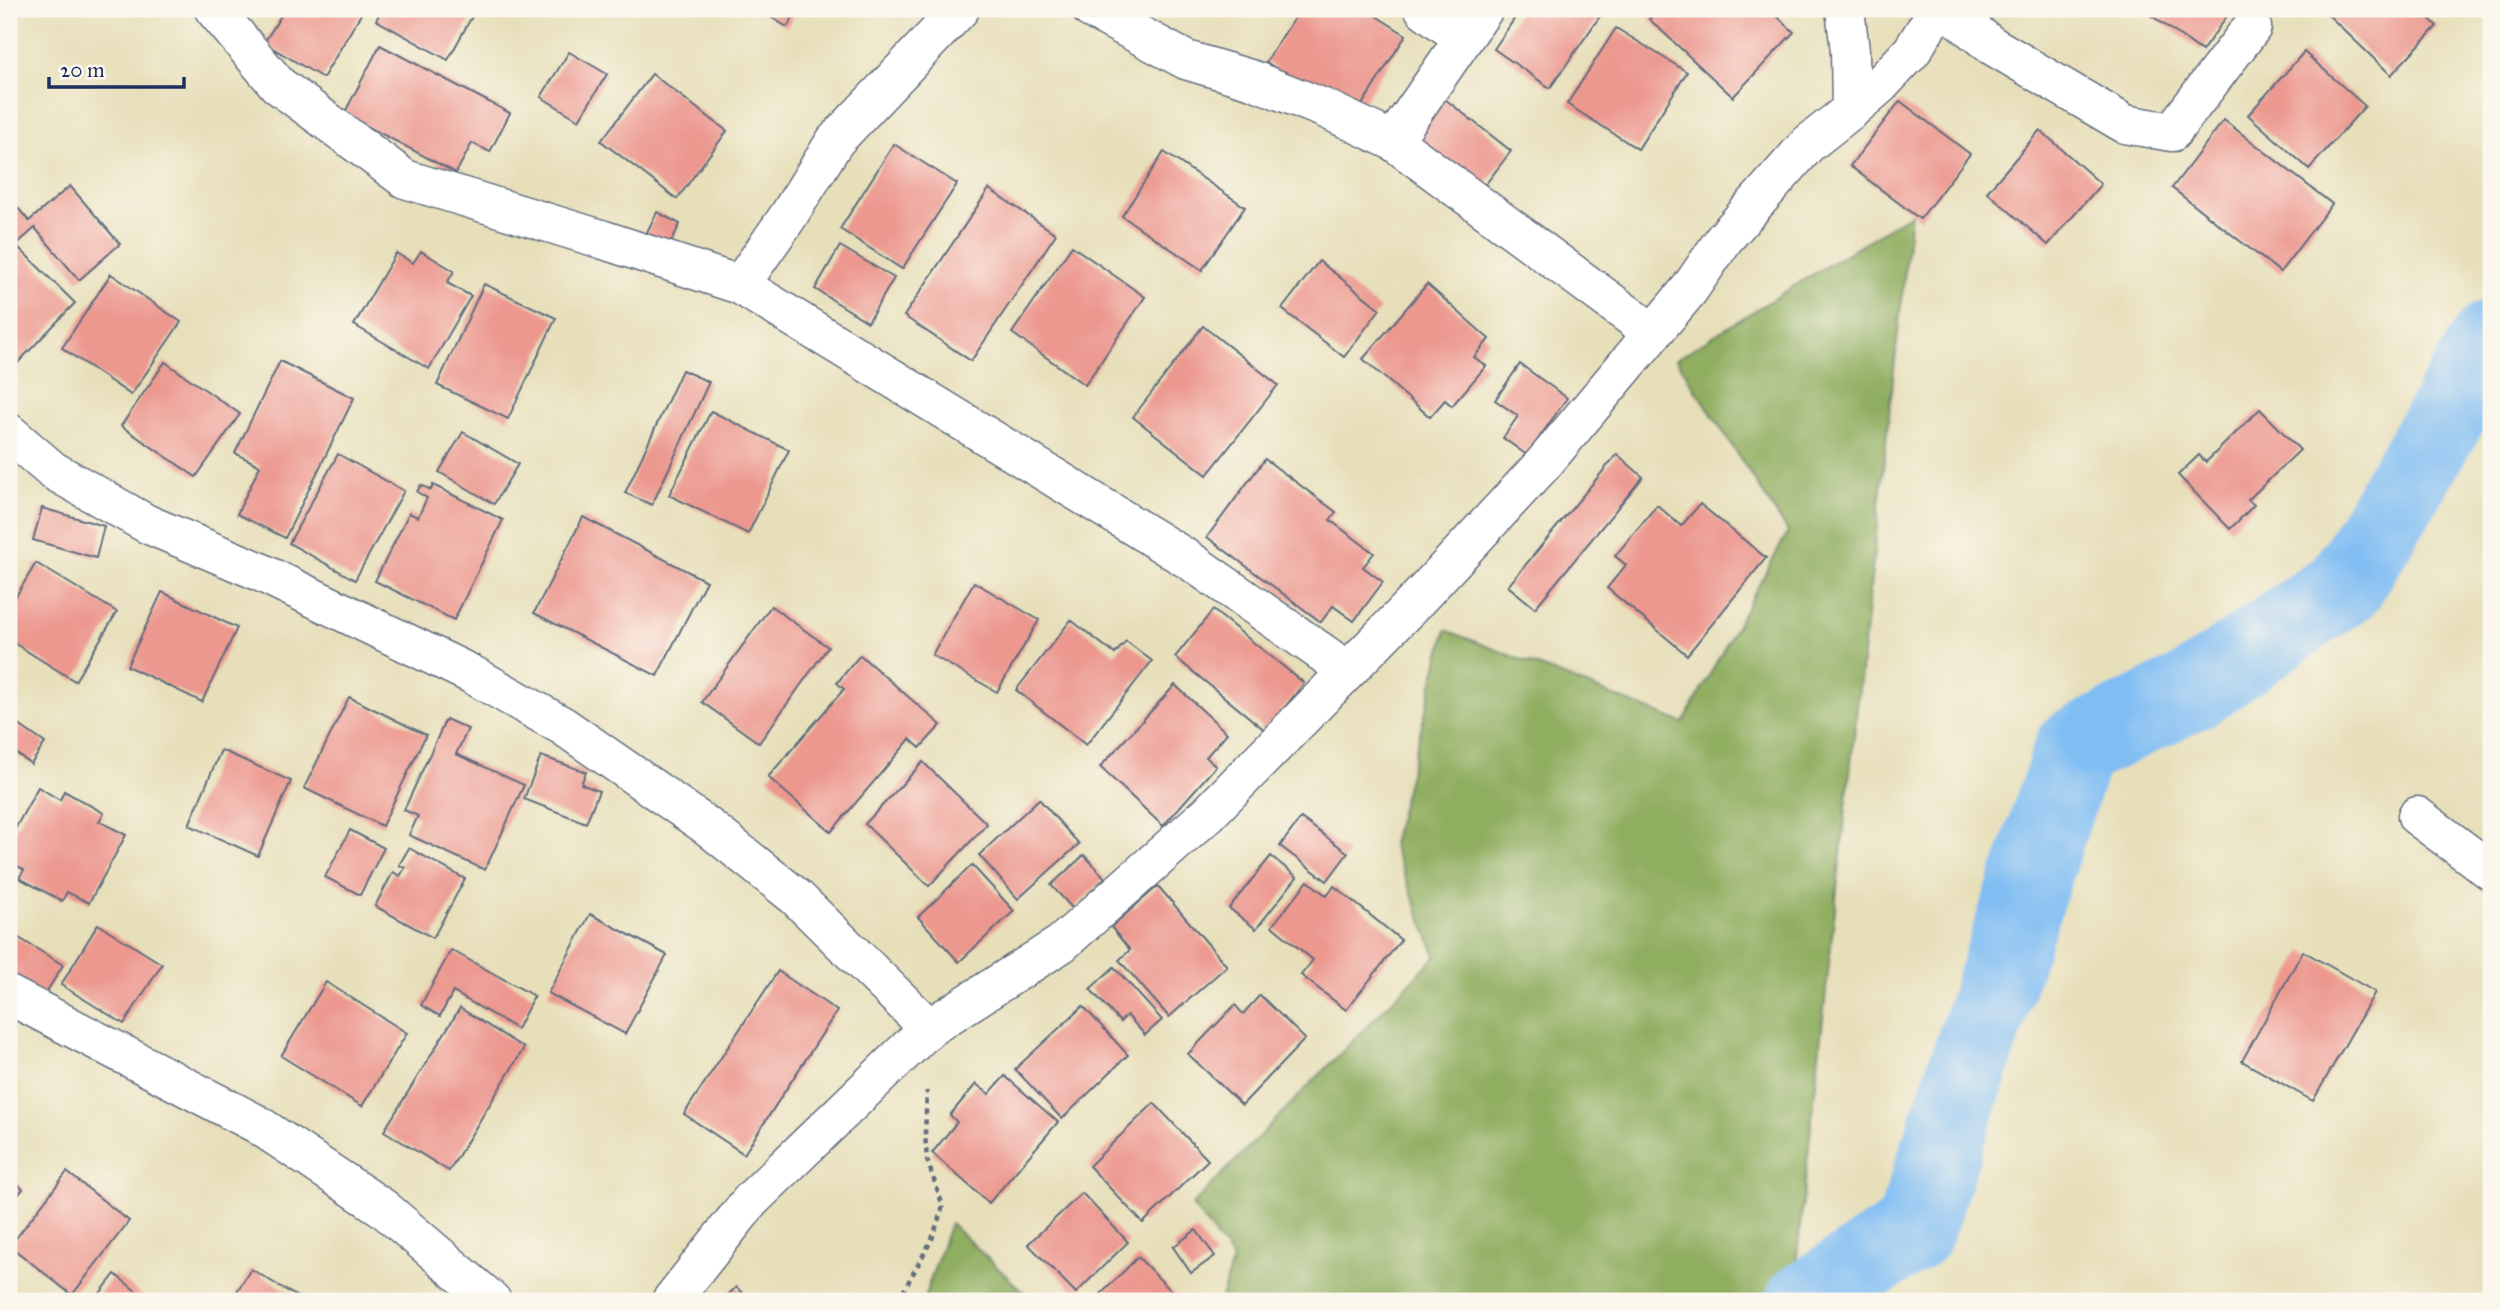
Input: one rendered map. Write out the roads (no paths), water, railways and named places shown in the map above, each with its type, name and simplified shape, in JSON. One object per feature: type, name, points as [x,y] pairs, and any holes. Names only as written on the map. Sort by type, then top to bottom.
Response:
[{"type":"street","points":[[214,9],[278,85],[405,179],[740,285],[1189,560],[1347,670]]},
{"type":"street","points":[[740,285],[787,218],[835,141],[960,9]]},
{"type":"street","points":[[1091,9],[1186,60],[1253,80],[1314,104],[1393,141],[1653,333]]},
{"type":"street","points":[[1393,141],[1474,24],[1424,9]]},
{"type":"street","points":[[1845,9],[1850,51],[1851,110]]},
{"type":"street","points":[[671,1301],[751,1200],[929,1028],[1061,944],[1208,814],[1415,602],[1544,463],[1689,290],[1724,239],[1808,144],[1880,85],[1912,51],[1938,9]]},
{"type":"street","points":[[1946,9],[1991,45],[2125,124],[2172,132],[2252,27]]},
{"type":"street","points":[[9,433],[52,470],[147,524],[256,570],[459,668],[563,726],[707,826],[796,897],[929,1028]]},
{"type":"street","points":[[2417,816],[2491,871]]},
{"type":"street","points":[[9,995],[257,1125],[383,1209],[492,1301]]},
{"type":"waterway","points":[[1806,1301],[1914,1231],[2074,748],[2197,688],[2345,585],[2491,340]]}]
